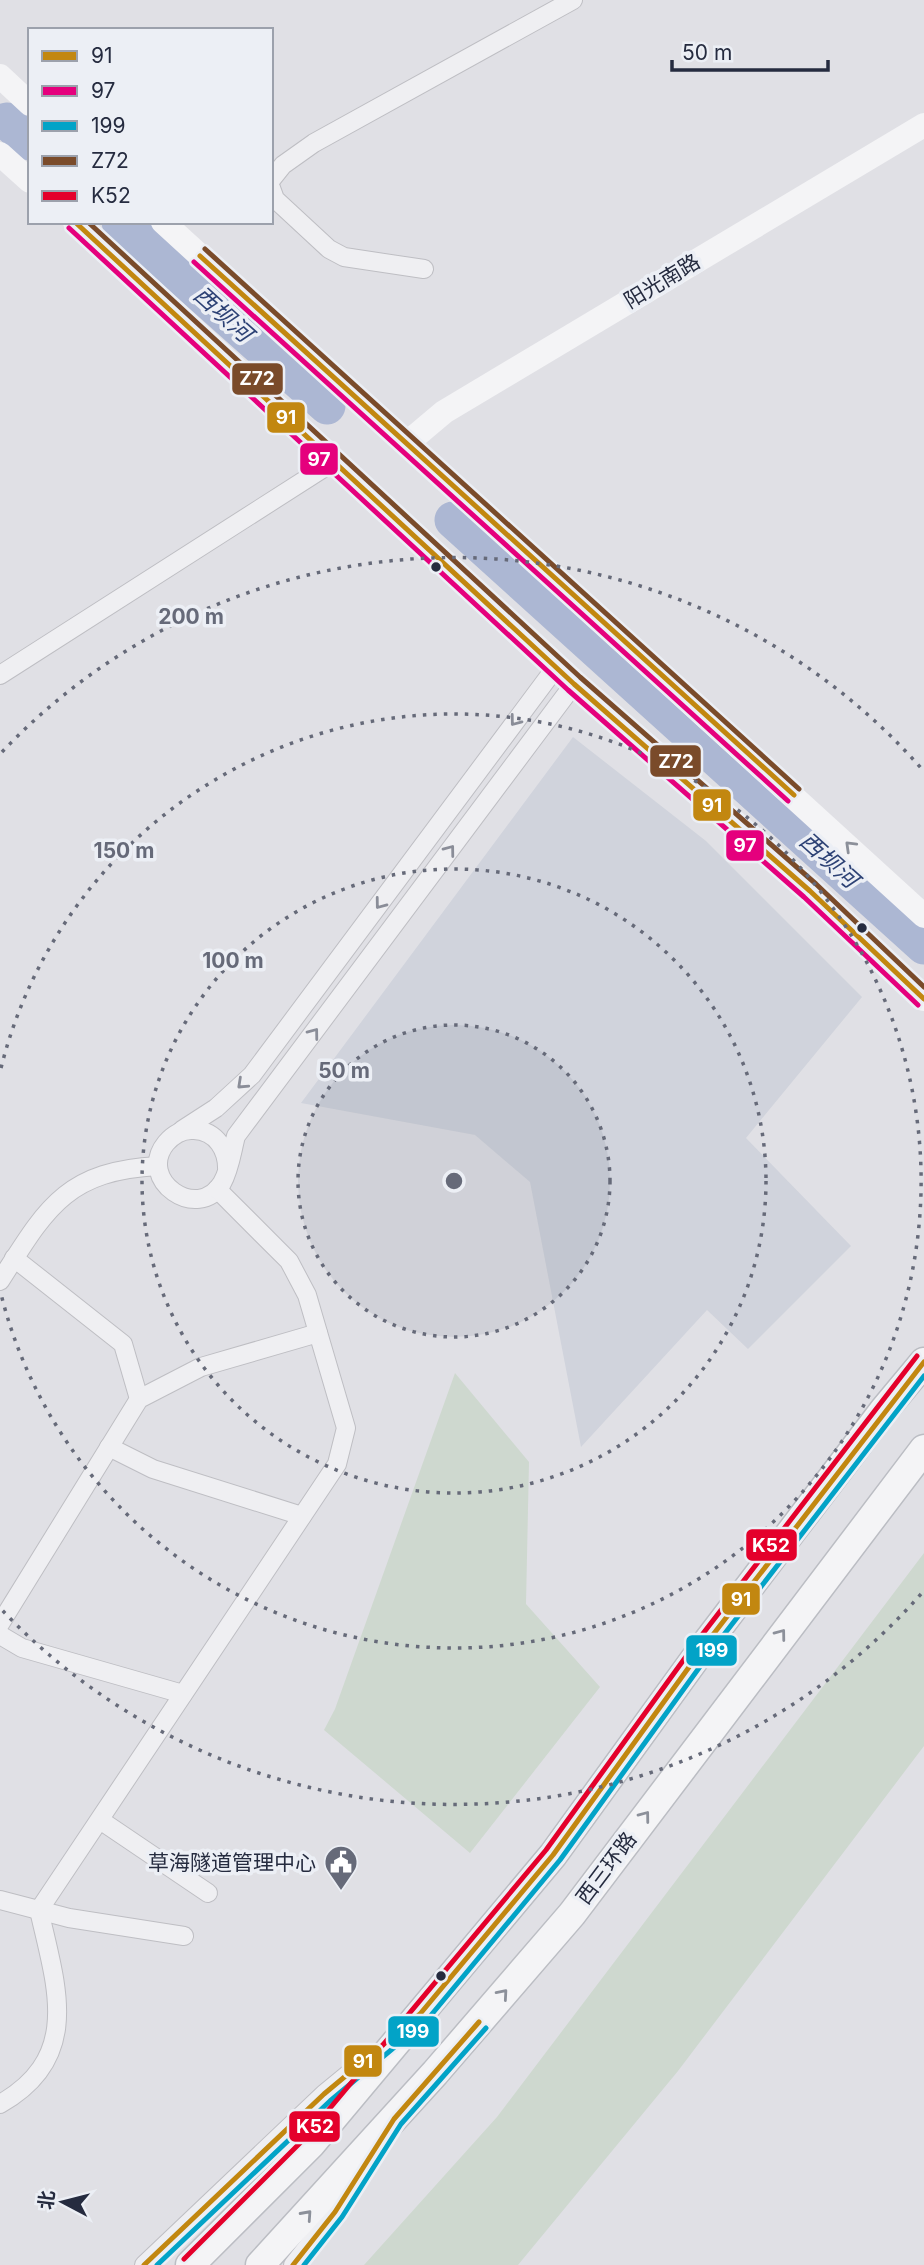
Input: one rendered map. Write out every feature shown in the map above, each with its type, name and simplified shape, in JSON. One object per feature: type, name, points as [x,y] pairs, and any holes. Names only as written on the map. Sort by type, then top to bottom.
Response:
[{"type":"main road","points":[[0,76],[28,102]]},
{"type":"main road","name":"阳光南路","points":[[406,444],[444,412],[924,125]]},
{"type":"main road","points":[[0,154],[28,179]]},
{"type":"main road","points":[[77,224],[565,675],[810,891],[924,999]]},
{"type":"main road","points":[[165,224],[924,916]]},
{"type":"main road","points":[[190,2265],[311,2144],[553,1855],[705,1645],[884,1410],[924,1362]]},
{"type":"main road","name":"西三环路","points":[[260,2265],[394,2119],[572,1914],[924,1449]]},
{"type":"street","points":[[273,178],[283,165],[314,143],[573,0]]},
{"type":"street","points":[[273,194],[275,199],[330,249],[361,262],[424,269]]},
{"type":"street","points":[[0,675],[333,462]]},
{"type":"street","points":[[565,675],[236,1136],[227,1171],[217,1189],[199,1199],[179,1196],[164,1184],[158,1166],[162,1148],[176,1135],[216,1108],[252,1074],[565,675]]},
{"type":"street","points":[[176,1135],[195,1130],[213,1136],[225,1152],[227,1171]]},
{"type":"street","points":[[0,1281],[53,1203],[77,1185],[104,1174],[158,1166]]},
{"type":"street","points":[[0,2104],[32,2080],[51,2056],[58,2026],[58,1995],[39,1910],[337,1464],[346,1428],[307,1295],[289,1261],[217,1189]]},
{"type":"street","points":[[14,1258],[123,1344],[139,1399]]},
{"type":"street","points":[[0,1624],[139,1399],[201,1367],[318,1333]]},
{"type":"street","points":[[109,1447],[153,1469],[302,1516]]},
{"type":"street","points":[[0,1635],[22,1648],[183,1694]]},
{"type":"street","points":[[100,1820],[208,1893]]},
{"type":"street","points":[[0,1900],[39,1910],[184,1936]]},
{"type":"street","points":[[144,2265],[324,2094],[420,2014]]},
{"type":"street","points":[[293,2265],[335,2212],[394,2119]]},
{"type":"shaded area","points":[[573,737],[706,841],[862,997],[746,1138],[851,1246],[748,1349],[707,1310],[581,1447],[530,1182],[475,1135],[301,1103]]},
{"type":"shaded area","points":[[455,1373],[529,1462],[526,1604],[600,1687],[470,1853],[324,1730],[335,1709]]},
{"type":"shaded area","points":[[924,1553],[924,1746],[678,2071],[518,2265],[364,2265],[497,2117]]},
{"type":"waterway","name":"西坝河","points":[[7,121],[28,140]]},
{"type":"waterway","name":"西坝河","points":[[122,224],[327,406]]},
{"type":"waterway","name":"西坝河","points":[[453,520],[924,946]]},
{"type":"transit line","name":"91","points":[[77,224],[574,684],[810,891],[924,999]]},
{"type":"transit line","name":"Z72","points":[[90,224],[580,677],[816,884],[924,987]]},
{"type":"transit line","name":"97","points":[[69,228],[568,690],[804,897],[918,1005]]},
{"type":"transit line","name":"Z72","points":[[205,249],[799,789]]},
{"type":"transit line","name":"91","points":[[200,256],[794,795]]},
{"type":"transit line","name":"97","points":[[194,262],[788,801]]},
{"type":"transit line","name":"K52","points":[[184,2259],[305,2138],[546,1850],[698,1640],[917,1356]]},
{"type":"transit line","name":"91","points":[[144,2265],[324,2094],[420,2014],[553,1855],[705,1645],[924,1362]]},
{"type":"transit line","name":"199","points":[[157,2265],[330,2101],[427,2020],[560,1860],[712,1650],[924,1376]]},
{"type":"transit line","name":"91","points":[[293,2265],[335,2212],[394,2119],[479,2022]]},
{"type":"transit line","name":"199","points":[[304,2265],[342,2217],[401,2124],[486,2028]]},
{"type":"place","name":"草海隧道管理中心","points":[[341,1892]]}]
